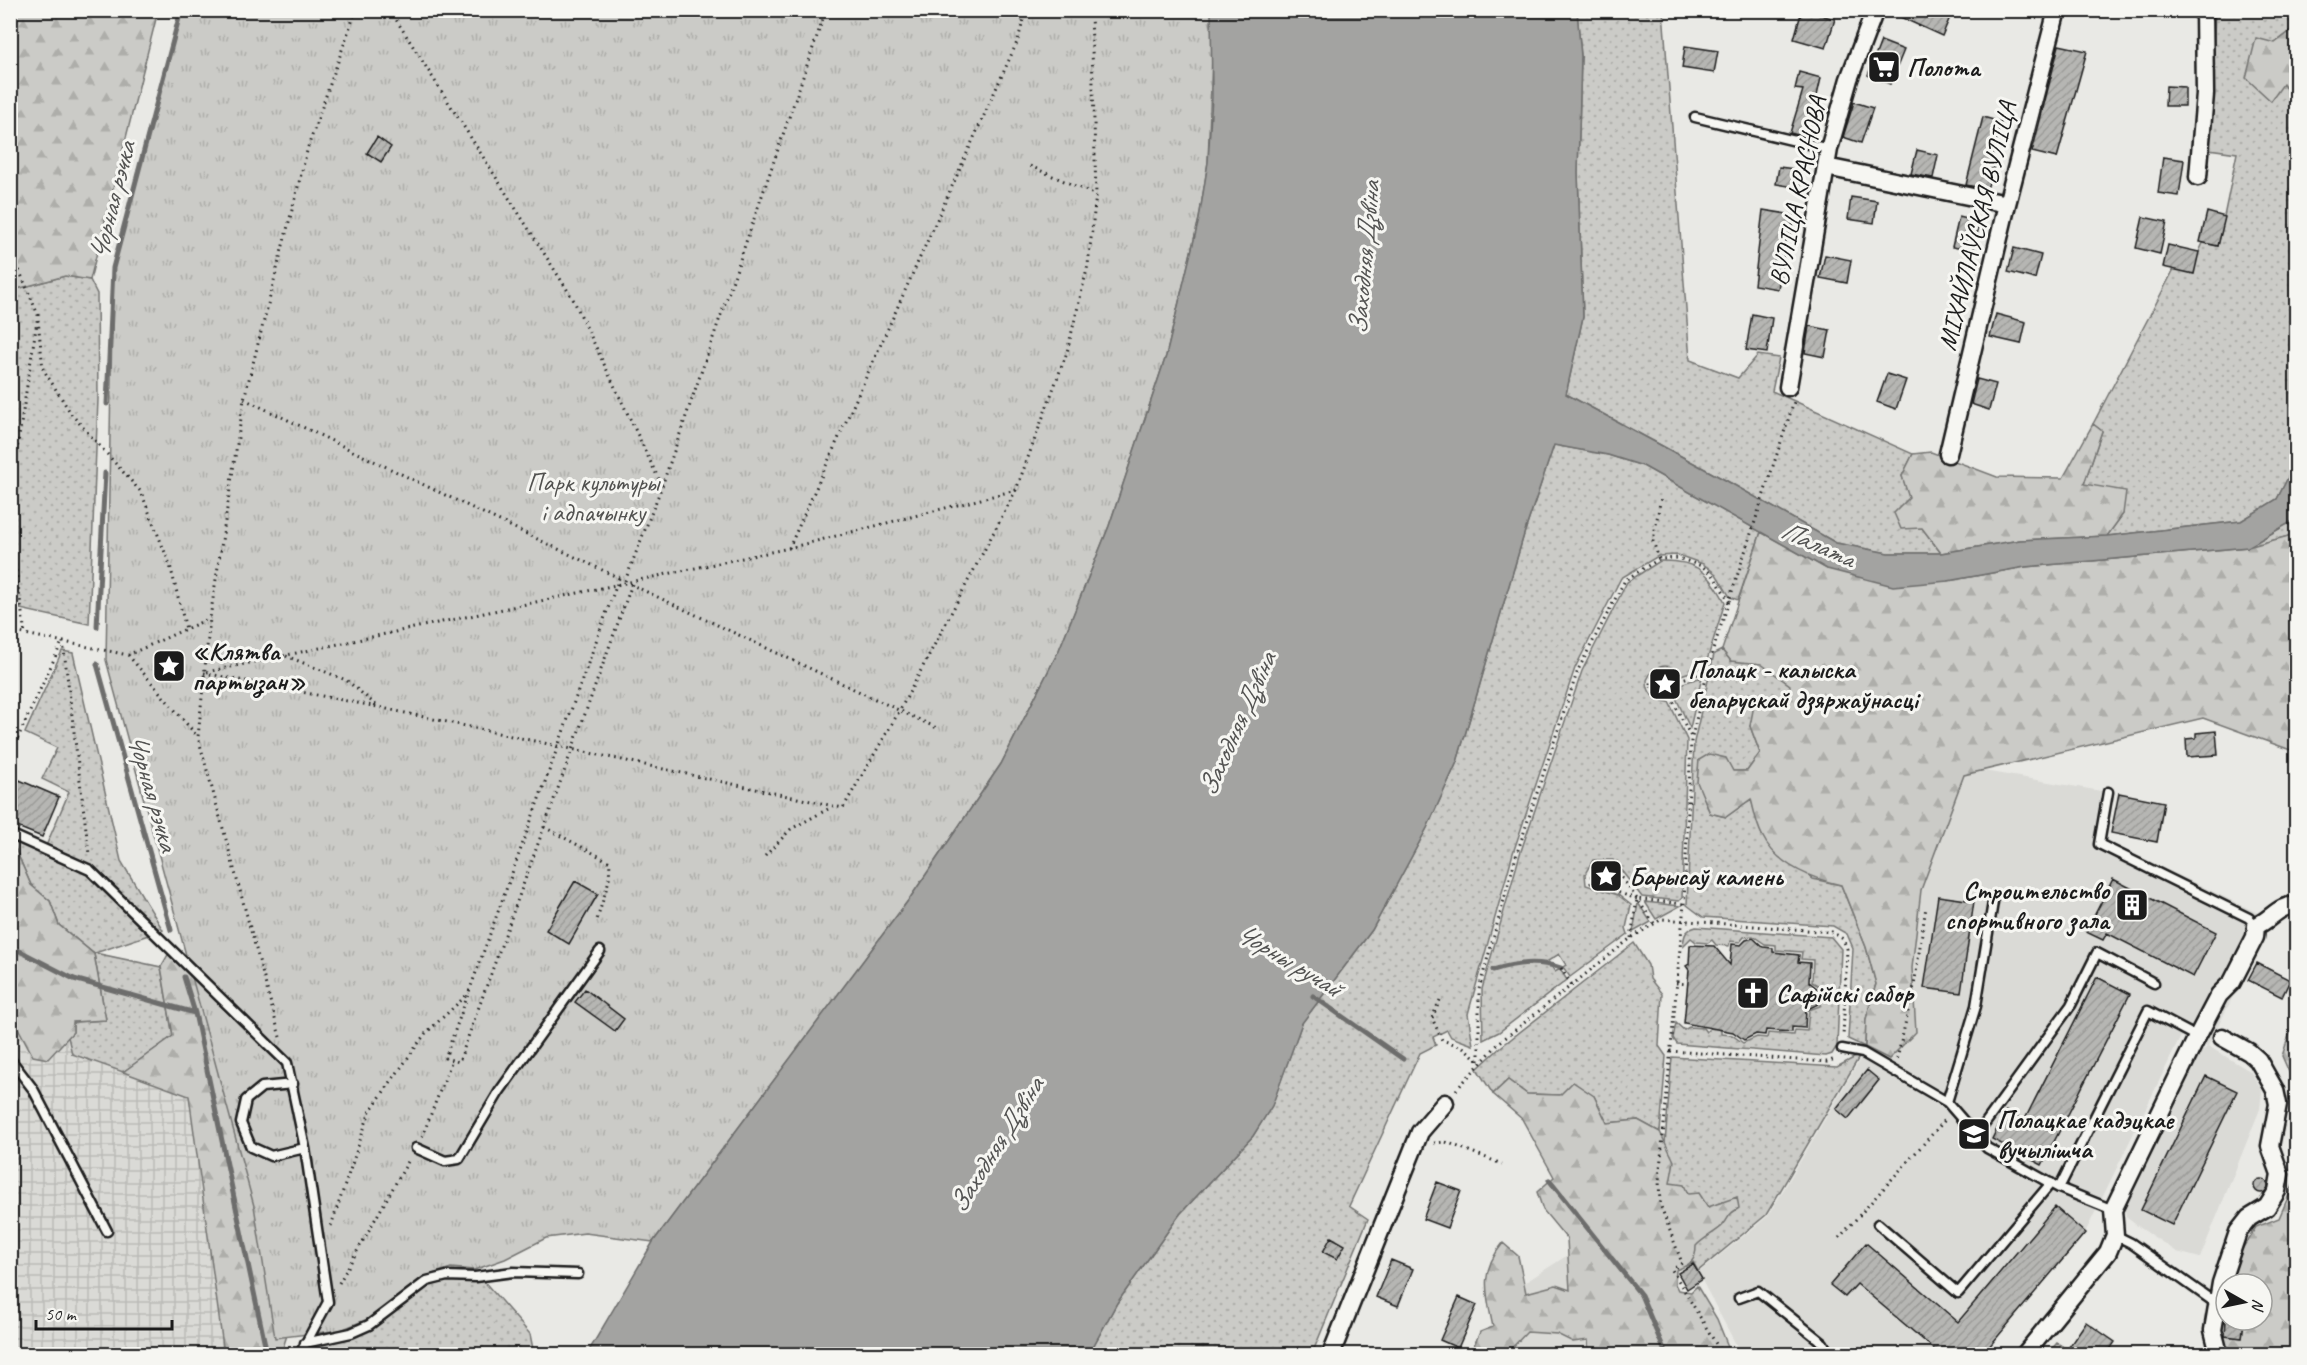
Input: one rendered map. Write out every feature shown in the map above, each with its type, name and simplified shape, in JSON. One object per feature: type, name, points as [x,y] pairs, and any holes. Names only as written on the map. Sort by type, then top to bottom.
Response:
[{"type":"street","name":"ВУЛІЦА КРАСНОВА","points":[[1791,394],[1829,149],[1849,79],[1875,10]]},
{"type":"street","name":"МІХАЙЛАЎСКАЯ ВУЛІЦА","points":[[1948,454],[2007,204],[2057,10]]},
{"type":"street","points":[[2198,177],[2205,94],[2205,10]]},
{"type":"street","points":[[1826,167],[2007,204]]},
{"type":"street","points":[[2025,1354],[2108,1252],[2115,1235],[2113,1210],[2197,1037],[2219,995],[2232,982],[2259,925],[2268,922],[2279,909],[2290,905],[2296,906]]},
{"type":"street","points":[[2222,1037],[2250,1052],[2275,1090],[2277,1104],[2270,1146],[2280,1174],[2277,1191],[2267,1207],[2249,1218],[2238,1232],[2226,1272]]},
{"type":"street","points":[[1331,1354],[1420,1132],[1445,1103]]},
{"type":"street","points":[[2214,1324],[2213,1330],[2219,1354]]},
{"type":"lane","points":[[1695,117],[1829,149]]},
{"type":"lane","points":[[2108,792],[2098,844],[2259,925]]},
{"type":"lane","points":[[10,834],[90,870],[287,1063],[305,1148],[328,1302],[300,1354]]},
{"type":"lane","points":[[1947,1102],[1976,1006],[1995,896]]},
{"type":"lane","points":[[416,1148],[445,1161],[459,1159],[499,1092],[600,951]]},
{"type":"lane","points":[[1976,1136],[2071,1005],[2097,953],[2154,983]]},
{"type":"lane","points":[[1878,1224],[1958,1293],[2055,1185],[2148,1011],[2197,1037]]},
{"type":"lane","points":[[1842,1049],[1863,1053],[1947,1102],[1987,1148],[2055,1185],[2113,1210]]},
{"type":"lane","points":[[10,1059],[33,1089],[107,1232]]},
{"type":"lane","points":[[293,1084],[262,1087],[246,1100],[241,1123],[251,1147],[271,1156],[305,1148]]},
{"type":"lane","points":[[2115,1235],[2131,1243],[2214,1302]]},
{"type":"lane","points":[[305,1343],[351,1333],[369,1325],[427,1281],[447,1275],[475,1277],[513,1272],[578,1274]]},
{"type":"lane","points":[[1739,1298],[1758,1291],[1823,1343],[1829,1354]]},
{"type":"path","points":[[287,1063],[198,737],[210,618],[244,399],[308,147],[356,10]]},
{"type":"path","points":[[390,10],[573,299],[662,486]]},
{"type":"path","points":[[625,581],[662,486],[826,10]]},
{"type":"path","points":[[789,548],[1013,51],[1026,10]]},
{"type":"path","points":[[204,673],[378,707],[843,808],[900,710],[1016,490],[1067,352],[1088,265],[1096,195],[1091,10]]},
{"type":"path","points":[[1030,166],[1096,195]]},
{"type":"path","points":[[10,248],[38,315],[43,369],[72,415],[141,492],[170,565],[186,629]]},
{"type":"path","points":[[25,634],[13,549],[16,456],[38,315]]},
{"type":"path","points":[[1722,1354],[1672,1270],[1682,1263],[1660,1204],[1659,1180],[1683,921],[1691,739],[1708,671],[1784,431],[1791,394]]},
{"type":"path","points":[[244,399],[939,729]]},
{"type":"path","points":[[204,673],[625,581],[789,548],[1016,490]]},
{"type":"path","points":[[1659,559],[1653,541],[1661,497]]},
{"type":"path","points":[[1479,1061],[1479,989],[1517,853],[1578,670],[1625,580],[1659,559],[1678,558],[1702,566],[1713,575],[1730,601]]},
{"type":"path","points":[[619,578],[446,1058],[459,1062],[632,584]]},
{"type":"path","points":[[10,631],[128,655],[210,618]]},
{"type":"path","points":[[10,755],[63,642]]},
{"type":"path","points":[[63,642],[90,870]]},
{"type":"path","points":[[128,655],[198,737]]},
{"type":"path","points":[[285,656],[346,680],[378,707]]},
{"type":"path","points":[[1665,669],[1676,675],[1679,680],[1676,692],[1671,697],[1659,697],[1654,693],[1651,681],[1654,675],[1665,669]]},
{"type":"path","points":[[1679,680],[1708,671]]},
{"type":"path","points":[[1671,697],[1691,739]]},
{"type":"path","points":[[765,856],[791,829],[830,807]]},
{"type":"path","points":[[544,828],[610,862],[609,880],[596,923]]},
{"type":"path","points":[[1654,923],[1637,898],[1613,865],[1599,863],[1592,868],[1591,883],[1637,898],[1684,904]]},
{"type":"path","points":[[1631,938],[1637,898]]},
{"type":"path","points":[[1894,1071],[1914,987],[1926,907]]},
{"type":"path","points":[[1445,1103],[1479,1061],[1631,938],[1662,919],[1832,932],[1843,939],[1847,948],[1842,1049],[1836,1059],[1827,1062],[1670,1051]]},
{"type":"path","points":[[1561,968],[1572,985]]},
{"type":"path","points":[[1676,983],[1688,984]]},
{"type":"path","points":[[322,1253],[370,1111],[425,1034],[469,993]]},
{"type":"path","points":[[1440,1000],[1432,1018],[1442,1040],[1463,1047],[1479,1061]]},
{"type":"path","points":[[328,1302],[416,1148],[452,1060]]},
{"type":"path","points":[[1839,1238],[1954,1110]]},
{"type":"path","points":[[1429,1146],[1446,1142],[1502,1164]]},
{"type":"shaded area","name":"Полацкае кадэцкае вучылішча","points":[[1925,761],[2101,791],[2094,835],[2260,914],[2265,933],[2208,1046],[2250,1071],[2262,1090],[2260,1109],[2200,1258],[2177,1252],[2139,1227],[2126,1217],[2124,1205],[2197,1056],[2207,1047],[2182,1034],[2085,1233],[1983,1354],[1741,1354],[1698,1273],[1768,1216],[1888,1012]]},
{"type":"shaded area","points":[[10,979],[63,1016],[72,1054],[189,1096],[224,1354],[11,1354]]},
{"type":"shaded area","points":[[1571,1253],[1617,1354],[1500,1354],[1515,1289]]},
{"type":"green space","points":[[11,10],[158,11],[90,280],[65,276],[13,290],[11,324]]},
{"type":"green space","points":[[2221,10],[2296,11],[2296,27],[2275,43],[2283,84],[2296,104],[2296,462],[2277,499],[2241,521],[2107,536],[2123,514],[2084,484],[2102,431],[2093,424],[2174,269],[2199,252],[2203,243],[2218,246],[2237,153],[2209,149],[2215,12]]},
{"type":"green space","name":"Парк культуры і адпачынку","points":[[181,11],[1211,11],[1213,30],[1208,162],[1199,219],[1166,356],[1109,526],[1059,650],[1001,764],[910,898],[653,1242],[585,1233],[546,1238],[505,1259],[474,1270],[451,1268],[423,1277],[370,1318],[341,1330],[275,1338],[254,1206],[106,660],[113,268]]},
{"type":"green space","points":[[1577,11],[1663,11],[1690,360],[1738,378],[1758,355],[1779,358],[1772,391],[1913,454],[1902,476],[1922,528],[1941,553],[1888,553],[1836,543],[1566,394],[1583,317],[1578,173],[1581,56]]},
{"type":"green space","points":[[2296,27],[2296,104],[2283,84],[2271,101],[2246,78],[2256,38],[2275,43]]},
{"type":"green space","points":[[65,276],[90,280],[97,294],[98,399],[89,624],[11,607],[10,324],[13,290]]},
{"type":"green space","points":[[2093,424],[2102,431],[2084,484],[2126,491],[2123,514],[2107,536],[2020,540],[1941,553],[1922,528],[1901,529],[1894,513],[1909,498],[1902,476],[1913,454],[1931,452],[1997,477],[2063,478]]},
{"type":"green space","points":[[1554,445],[1608,455],[1643,466],[1761,532],[1738,600],[1730,597],[1716,574],[1703,564],[1678,555],[1658,556],[1621,578],[1575,668],[1513,853],[1468,1014],[1473,1045],[1451,1037],[1447,1030],[1433,1037],[1436,1045],[1420,1053],[1349,1206],[1368,1219],[1312,1354],[1089,1354],[1117,1303],[1180,1214],[1253,1136],[1272,1105],[1302,1023],[1372,930],[1427,828],[1457,762],[1525,531]]},
{"type":"green space","points":[[2296,519],[2296,534],[2248,547]]},
{"type":"green space","points":[[1761,532],[1827,569],[1948,581],[2025,567],[2248,547],[2296,534],[2296,752],[2203,718],[1964,775],[1921,890],[1912,968],[1916,1032],[1889,1059],[1865,1047],[1866,1019],[1876,984],[1866,947],[1841,885],[1795,869],[1776,854],[1760,831],[1751,799],[1726,817],[1710,813],[1697,782],[1699,760],[1709,754],[1726,758],[1733,771],[1747,771],[1760,753],[1750,726],[1754,705],[1787,698],[1790,685],[1761,664],[1731,661],[1722,650]]},
{"type":"green space","points":[[1660,561],[1692,565],[1700,570],[1713,582],[1725,602],[1705,667],[1681,675],[1672,668],[1663,666],[1654,670],[1647,680],[1648,689],[1653,696],[1669,702],[1687,740],[1682,898],[1679,901],[1642,897],[1613,860],[1593,860],[1585,874],[1586,885],[1618,895],[1631,905],[1626,928],[1628,934],[1570,977],[1563,967],[1566,965],[1559,954],[1548,961],[1555,972],[1560,969],[1567,980],[1499,1032],[1483,1040],[1482,989],[1520,854],[1582,671],[1627,582]]},
{"type":"green space","points":[[1722,650],[1731,661],[1761,663],[1790,685],[1787,699],[1750,726],[1760,753],[1747,771],[1733,771],[1699,760],[1698,782],[1710,813],[1726,817],[1751,799],[1762,835],[1813,879],[1841,885],[1866,947],[1876,984],[1866,1019],[1865,1047],[1848,1039],[1853,948],[1847,934],[1833,926],[1703,917],[1687,905],[1694,742],[1714,654]]},
{"type":"green space","points":[[62,651],[73,653],[121,861],[163,930],[95,953],[161,967],[173,1036],[123,1072],[72,1054],[68,1037],[73,1032],[73,1022],[106,1020],[94,954],[59,925],[50,901],[31,885],[11,839],[43,853],[69,792],[42,779],[57,748],[25,733]]},
{"type":"green space","points":[[1702,677],[1690,728],[1676,698],[1680,694],[1683,683]]},
{"type":"green space","points":[[11,839],[31,885],[50,901],[59,925],[94,954],[106,1020],[73,1022],[73,1032],[48,1059],[33,1056],[18,1028],[11,1020]]},
{"type":"green space","points":[[1645,902],[1680,906],[1656,919]]},
{"type":"green space","points":[[1638,903],[1651,922],[1633,932]]},
{"type":"green space","points":[[1696,927],[1831,937],[1841,949],[1837,1046],[1832,1054],[1826,1056],[1677,1044],[1673,1038],[1676,1023],[1684,1030],[1689,1027],[1703,1028],[1706,1032],[1710,1028],[1721,1029],[1721,1034],[1732,1035],[1743,1043],[1757,1037],[1767,1038],[1768,1033],[1794,1035],[1795,1030],[1807,1031],[1809,1010],[1820,1006],[1823,998],[1821,987],[1812,982],[1813,960],[1801,959],[1802,952],[1776,950],[1776,945],[1765,944],[1753,936],[1744,937],[1740,942],[1730,941],[1729,946],[1716,945],[1712,940],[1708,943],[1696,942],[1691,938],[1683,946],[1686,933]]},
{"type":"green space","points":[[1634,943],[1648,965],[1650,979],[1662,994],[1659,1046],[1666,1056],[1660,1132],[1638,1120],[1607,1123],[1594,1096],[1527,1094],[1508,1080],[1493,1094],[1477,1069],[1502,1046]]},
{"type":"green space","points":[[169,953],[279,1068],[313,1253],[281,1354],[224,1354],[189,1096],[123,1072],[173,1036],[161,967]]},
{"type":"green space","points":[[2296,1015],[2296,1088],[2282,1056]]},
{"type":"green space","points":[[1861,1054],[1766,1215],[1698,1271],[1693,1262],[1686,1266],[1662,1180],[1672,1057],[1837,1067]]},
{"type":"green space","points":[[1508,1080],[1527,1094],[1560,1095],[1573,1082],[1594,1096],[1607,1123],[1638,1120],[1660,1132],[1674,1161],[1670,1183],[1684,1185],[1688,1194],[1699,1193],[1708,1207],[1737,1197],[1739,1208],[1730,1214],[1721,1227],[1696,1246],[1691,1262],[1676,1270],[1675,1284],[1678,1290],[1691,1292],[1697,1286],[1717,1319],[1731,1354],[1589,1354],[1588,1340],[1573,1342],[1557,1334],[1527,1332],[1506,1354],[1470,1354],[1480,1332],[1493,1327],[1487,1293],[1487,1273],[1495,1254],[1503,1243],[1518,1256],[1526,1293],[1556,1285],[1570,1290],[1567,1239],[1543,1210],[1537,1192],[1554,1177],[1522,1119],[1493,1094]]},
{"type":"green space","points":[[2296,1179],[2296,1354],[2228,1354],[2224,1336],[2242,1338],[2243,1332],[2274,1332],[2274,1272],[2234,1272],[2240,1252],[2256,1227],[2279,1218]]},
{"type":"green space","points":[[451,1268],[474,1270],[530,1334],[534,1354],[312,1354],[322,1332],[341,1330],[370,1318],[423,1277]]},
{"type":"green space","points":[[2057,1343],[2075,1354],[2047,1354]]},
{"type":"water","points":[[1211,11],[1577,11],[1581,56],[1578,173],[1583,317],[1566,394],[1836,543],[1888,553],[1941,553],[2020,540],[2107,536],[2241,521],[2277,499],[2296,462],[2296,519],[2248,547],[2025,567],[1948,581],[1893,586],[1827,569],[1643,466],[1608,455],[1554,445],[1525,531],[1457,762],[1427,828],[1372,930],[1302,1023],[1272,1106],[1253,1136],[1180,1214],[1117,1303],[1089,1354],[587,1354],[653,1242],[910,898],[1001,764],[1059,650],[1109,526],[1166,356],[1199,219],[1208,162],[1212,97]]},
{"type":"building","points":[[1802,10],[1835,19],[1826,48],[1794,39]]},
{"type":"building","points":[[1885,10],[1953,10],[1942,36]]},
{"type":"building","name":"Полота","points":[[1881,41],[1904,50],[1890,84],[1868,75]]},
{"type":"building","points":[[2059,45],[2087,51],[2057,158],[2032,152]]},
{"type":"building","points":[[1685,46],[1718,51],[1714,73],[1682,68]]},
{"type":"building","points":[[1799,72],[1821,78],[1812,118],[1817,120],[1811,138],[1790,133],[1803,90],[1795,89]]},
{"type":"building","points":[[2166,86],[2185,87],[2185,106],[2165,106]]},
{"type":"building","points":[[1854,102],[1873,108],[1861,143],[1843,137]]},
{"type":"building","points":[[1983,117],[2001,122],[1990,164],[1994,166],[1987,189],[1966,185]]},
{"type":"building","points":[[377,137],[391,147],[381,162],[367,153]]},
{"type":"building","points":[[1917,150],[1938,155],[1933,178],[1911,174]]},
{"type":"building","points":[[2163,157],[2184,160],[2179,196],[2158,193]]},
{"type":"building","points":[[1779,167],[1802,170],[1800,188],[1776,184]]},
{"type":"building","points":[[1851,197],[1877,201],[1874,223],[1848,219]]},
{"type":"building","points":[[1763,210],[1794,215],[1791,234],[1787,234],[1778,289],[1754,285]]},
{"type":"building","points":[[2207,212],[2225,217],[2218,246],[2200,242]]},
{"type":"building","points":[[1959,217],[1980,222],[1973,251],[1952,247]]},
{"type":"building","points":[[2143,217],[2167,222],[2160,254],[2136,248]]},
{"type":"building","points":[[2168,245],[2199,252],[2194,274],[2163,267]]},
{"type":"building","points":[[2014,248],[2041,255],[2035,279],[2008,272]]},
{"type":"building","points":[[1825,255],[1851,260],[1847,283],[1820,278]]},
{"type":"building","points":[[1752,314],[1772,318],[1767,353],[1746,350]]},
{"type":"building","points":[[1996,314],[2026,322],[2021,344],[1990,337]]},
{"type":"building","points":[[1809,326],[1830,330],[1825,357],[1805,353]]},
{"type":"building","points":[[1887,374],[1906,380],[1896,409],[1877,402]]},
{"type":"building","points":[[1977,379],[1996,384],[1989,410],[1971,404]]},
{"type":"building","points":[[2216,731],[2218,755],[2187,757],[2186,739],[2196,738],[2196,733]]},
{"type":"building","points":[[10,776],[59,797],[42,837],[10,824]]},
{"type":"building","points":[[2119,793],[2164,802],[2157,842],[2111,833]]},
{"type":"building","name":"Строительство спортивного зала","points":[[2113,879],[2216,932],[2193,977],[2107,933],[2103,940],[2086,932]]},
{"type":"building","points":[[575,881],[598,894],[569,944],[546,930]]},
{"type":"building","points":[[1938,896],[1974,901],[1961,993],[1924,988]]},
{"type":"building","name":"Сафійскі сабор","points":[[1753,938],[1763,947],[1773,948],[1773,952],[1799,955],[1798,962],[1810,963],[1809,982],[1818,989],[1820,998],[1818,1004],[1806,1010],[1805,1028],[1792,1027],[1792,1032],[1766,1030],[1765,1035],[1756,1034],[1744,1040],[1733,1032],[1684,1023],[1689,970],[1686,966],[1689,964],[1690,945],[1714,946],[1730,965],[1732,944],[1741,945]]},
{"type":"building","points":[[2257,963],[2290,980],[2282,997],[2248,980]]},
{"type":"building","points":[[2097,977],[2130,994],[2042,1165],[1992,1139],[2006,1111],[2024,1121]]},
{"type":"building","points":[[585,989],[624,1019],[615,1031],[575,1002]]},
{"type":"building","points":[[1867,1070],[1879,1080],[1848,1119],[1836,1109]]},
{"type":"building","points":[[2206,1076],[2237,1091],[2172,1225],[2141,1210]]},
{"type":"building","points":[[2261,1179],[2266,1181],[2268,1186],[2266,1191],[2261,1193],[2256,1191],[2254,1186],[2256,1181]]},
{"type":"building","points":[[1437,1182],[1461,1191],[1447,1228],[1423,1219]]},
{"type":"building","points":[[2055,1207],[2085,1233],[1983,1354],[1940,1354],[1857,1284],[1845,1297],[1830,1285],[1866,1243],[1958,1322]]},
{"type":"building","points":[[1331,1237],[1345,1245],[1337,1259],[1323,1252]]},
{"type":"building","points":[[1391,1260],[1413,1269],[1398,1306],[1376,1297]]},
{"type":"building","points":[[1693,1264],[1702,1279],[1687,1289],[1678,1273]]},
{"type":"building","points":[[1459,1297],[1477,1305],[1458,1348],[1440,1340]]},
{"type":"building","points":[[2086,1322],[2115,1342],[2107,1354],[2079,1354],[2069,1347]]},
{"type":"building","points":[[2225,1332],[2243,1332],[2242,1338],[2225,1336]]},
{"type":"waterway","name":"Чорная рэчка","points":[[107,404],[113,268],[181,10]]},
{"type":"waterway","name":"Чорная рэчка","points":[[97,627],[105,473]]},
{"type":"waterway","name":"Чорная рэчка","points":[[97,664],[171,930]]},
{"type":"waterway","points":[[10,946],[74,979],[195,1013],[267,1354]]},
{"type":"waterway","points":[[1493,970],[1527,963],[1561,968]]},
{"type":"waterway","name":"Чорная рэчка","points":[[184,977],[195,1013]]},
{"type":"waterway","name":"Чорны ручай","points":[[1313,996],[1403,1059]]},
{"type":"waterway","name":"Чорны ручай","points":[[1549,1180],[1641,1295],[1666,1354]]},
{"type":"place","name":"Полота","points":[[1884,67]]},
{"type":"place","name":"«Клятва партызан»","points":[[169,666]]},
{"type":"place","name":"Полацк - калыска беларускай дзяржаўнасці","points":[[1665,684]]},
{"type":"place","name":"Барысаў камень","points":[[1606,876]]},
{"type":"place","name":"Строительство спортивного зала","points":[[2132,905]]},
{"type":"place","name":"Сафійскі сабор","points":[[1753,993]]},
{"type":"place","name":"Полацкае кадэцкае вучылішча","points":[[1974,1134]]},
{"type":"water label","name":"Заходняя Дзвіна","points":[[1364,258]]},
{"type":"water label","name":"Палата","points":[[1818,544]]},
{"type":"water label","name":"Заходняя Дзвіна","points":[[1237,724]]},
{"type":"water label","name":"Заходняя Дзвіна","points":[[996,1145]]}]
